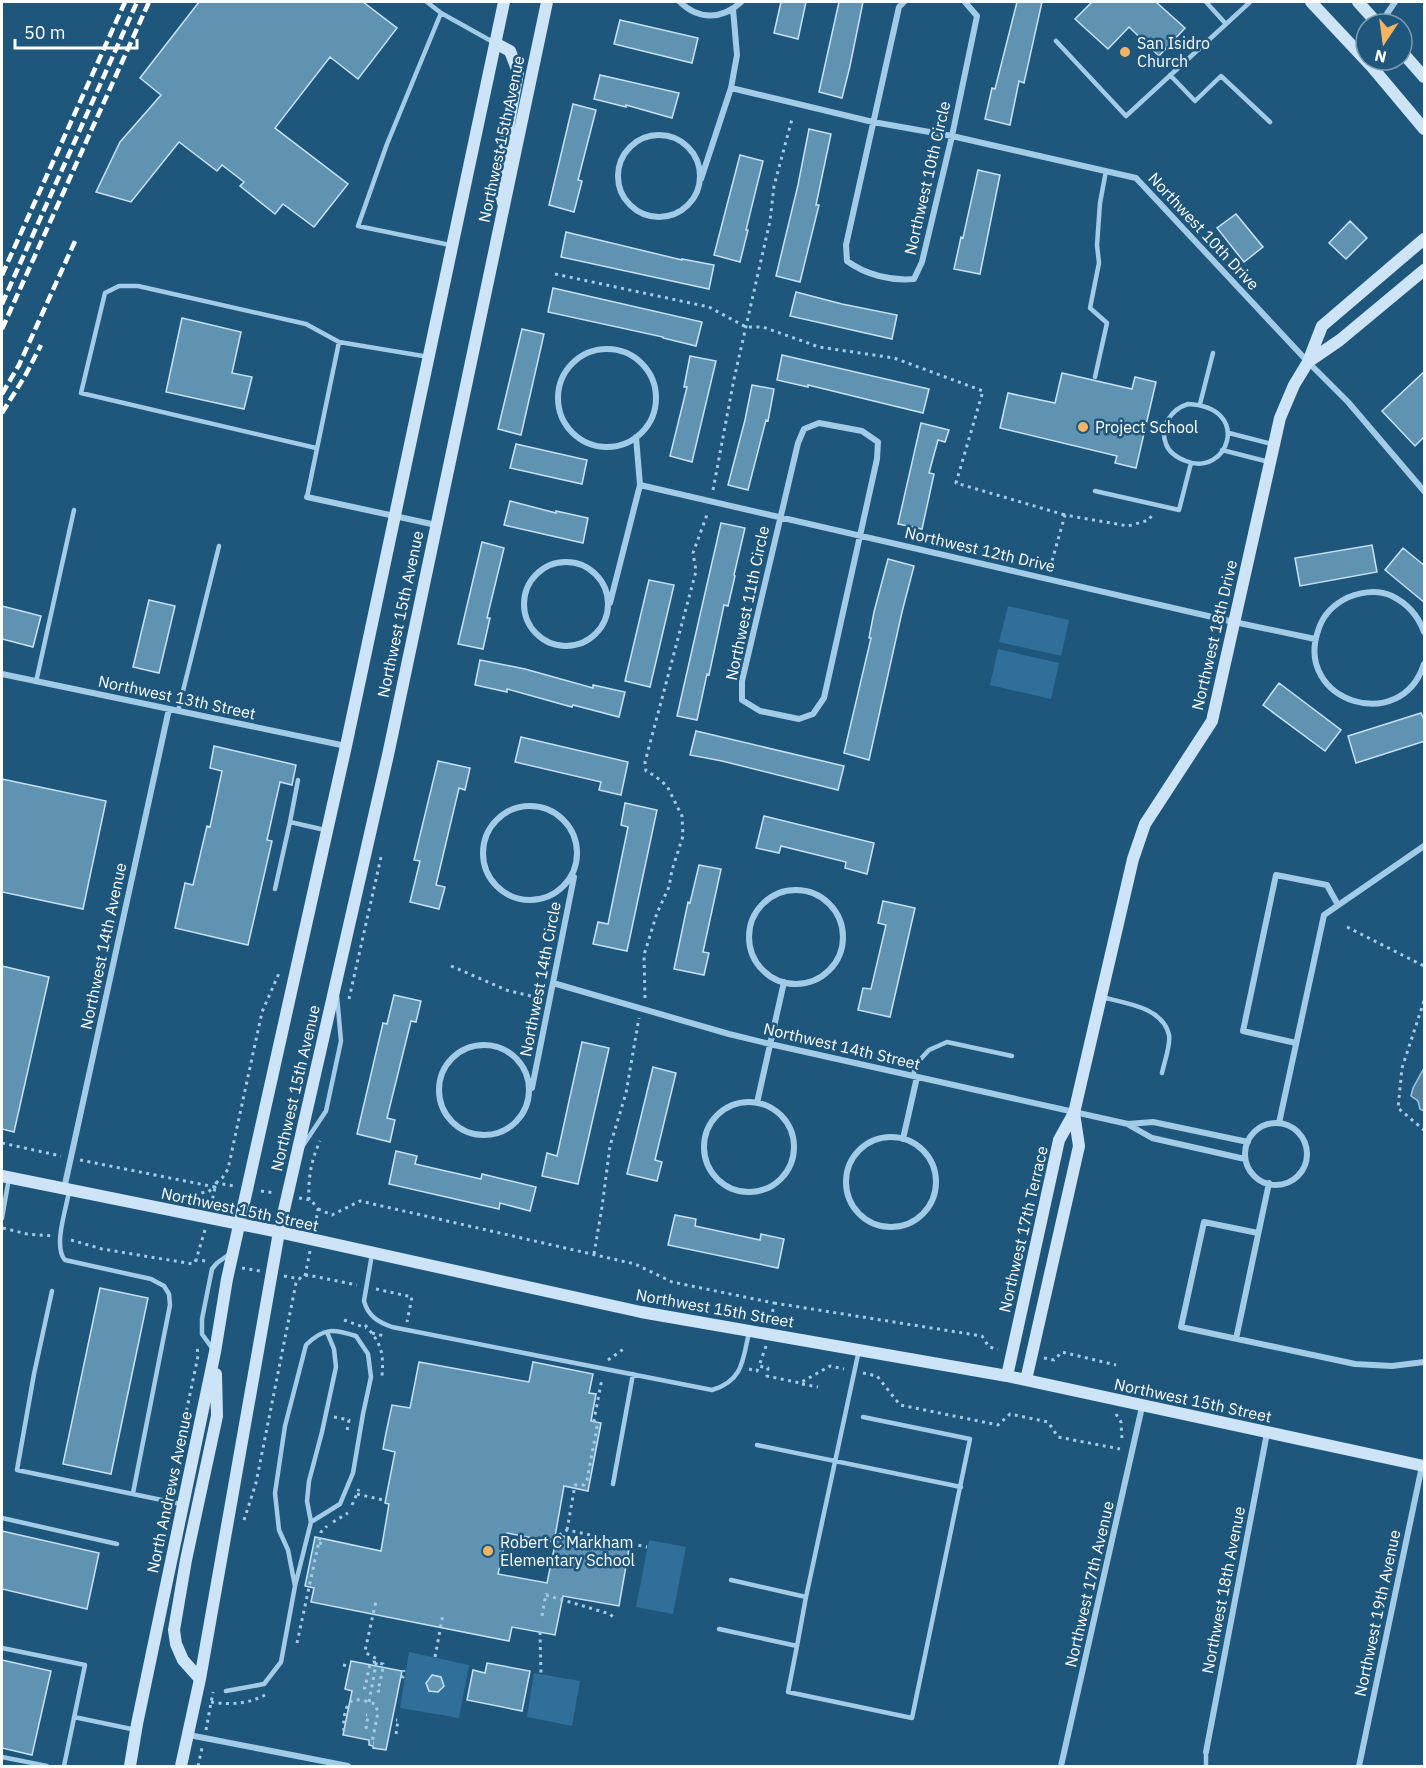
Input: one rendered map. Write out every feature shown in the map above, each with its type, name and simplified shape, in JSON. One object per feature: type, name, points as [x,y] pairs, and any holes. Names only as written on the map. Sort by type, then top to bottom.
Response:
[{"type":"street","name":"Northwest 15th Avenue","points":[[239,1225],[346,746],[504,2]]},
{"type":"street","name":"Northwest 15th Avenue","points":[[279,1232],[388,755],[547,2]]},
{"type":"street","points":[[680,2],[694,13],[708,16],[722,15],[741,2]]},
{"type":"street","name":"Northwest 10th Circle","points":[[904,2],[899,7],[846,245],[848,261],[859,270],[897,280],[914,279],[922,262],[952,136],[976,16],[965,2]]},
{"type":"street","points":[[1311,2],[1372,67],[1425,129]]},
{"type":"street","points":[[696,194],[700,181],[699,168],[694,155],[686,145],[675,138],[648,137],[636,142],[620,163],[618,176],[620,190],[627,202],[638,211],[650,216],[664,217],[678,213],[689,205],[696,194],[731,88],[737,55],[733,9]]},
{"type":"street","points":[[495,43],[510,51],[518,72],[498,185],[504,204]]},
{"type":"street","points":[[1414,65],[1425,77]]},
{"type":"street","points":[[731,88],[873,122]]},
{"type":"street","name":"Northwest 10th Drive","points":[[873,122],[952,136],[1136,178],[1348,402],[1425,490]]},
{"type":"street","name":"Northwest 18th Drive","points":[[1074,1113],[1133,859],[1145,824],[1212,721],[1280,418],[1294,385],[1308,362],[1322,326],[1425,239]]},
{"type":"street","name":"Northwest 18th Drive","points":[[1308,362],[1340,340],[1425,270]]},
{"type":"street","points":[[607,612],[608,598],[603,584],[593,572],[581,565],[566,562],[552,564],[539,571],[529,582],[524,595],[524,610],[528,624],[537,636],[550,643],[564,646],[578,644],[591,638],[601,627],[607,612],[640,484],[636,437],[648,425],[654,409],[655,392],[653,382],[645,367],[631,355],[615,350],[588,352],[573,361],[564,374],[558,390],[558,407],[567,427],[579,439],[595,446],[623,444],[636,437]]},
{"type":"street","name":"Northwest 11th Circle","points":[[819,423],[862,431],[878,442],[877,459],[861,536],[824,698],[813,714],[799,719],[760,711],[742,700],[742,681],[779,517],[798,443],[804,429],[819,423]]},
{"type":"street","name":"Northwest 12th Drive","points":[[640,484],[1315,639]]},
{"type":"street","points":[[307,497],[436,525]]},
{"type":"street","points":[[1425,632],[1419,619],[1406,604],[1389,595],[1369,592],[1350,596],[1333,606],[1321,621],[1315,639],[1314,657],[1320,674],[1330,688],[1344,698],[1361,704],[1379,704],[1396,699],[1410,689],[1421,675],[1425,664]]},
{"type":"street","name":"Northwest 13th Street","points":[[2,674],[346,746]]},
{"type":"street","name":"Northwest 14th Avenue","points":[[66,1190],[71,1158],[169,709]]},
{"type":"street","name":"Northwest 14th Circle","points":[[530,1099],[530,1083],[525,1068],[515,1056],[503,1048],[487,1045],[471,1046],[457,1053],[446,1065],[440,1080],[439,1096],[443,1111],[453,1124],[466,1132],[482,1136],[498,1134],[512,1126],[523,1115],[530,1099],[577,865],[578,849],[573,832],[564,819],[549,810],[532,806],[516,808],[501,815],[490,827],[484,841],[482,858],[487,874],[496,887],[510,897],[527,901],[544,899],[559,892],[570,880],[577,865]]},
{"type":"street","points":[[1279,1123],[1324,915],[1425,846]]},
{"type":"street","points":[[1296,1043],[1243,1031],[1276,875],[1327,885],[1338,905]]},
{"type":"street","points":[[798,890],[814,894],[828,902],[838,915],[843,931],[843,947],[837,962],[826,974],[811,982],[795,984],[784,982],[777,981],[764,971],[754,958],[749,943],[750,926],[756,912],[767,900],[782,892],[798,890]]},
{"type":"street","points":[[757,1103],[784,982]]},
{"type":"street","name":"Northwest 14th Street","points":[[553,983],[770,1044],[1074,1113],[1128,1124],[1153,1122],[1248,1142]]},
{"type":"street","points":[[903,1139],[915,1077]]},
{"type":"street","points":[[751,1101],[757,1103],[780,1113],[789,1126],[794,1140],[794,1156],[790,1167],[780,1180],[767,1189],[752,1192],[734,1190],[720,1182],[710,1170],[704,1155],[704,1139],[711,1123],[721,1111],[735,1104],[751,1101]]},
{"type":"street","points":[[1026,1380],[1079,1146],[1074,1113]]},
{"type":"street","name":"Northwest 17th Terrace","points":[[1007,1376],[1059,1140],[1074,1113]]},
{"type":"street","points":[[1279,1123],[1290,1126],[1302,1137],[1307,1147],[1307,1158],[1304,1168],[1297,1177],[1277,1185],[1256,1177],[1249,1169],[1245,1159],[1245,1148],[1258,1128],[1279,1123]]},
{"type":"street","name":"Northwest 14th Street","points":[[1128,1124],[1152,1138],[1245,1159]]},
{"type":"street","points":[[878,1138],[903,1139],[909,1140],[922,1149],[932,1162],[936,1177],[935,1192],[929,1206],[919,1217],[905,1224],[889,1227],[874,1224],[861,1215],[851,1203],[846,1188],[846,1173],[853,1157],[864,1146],[878,1138]]},
{"type":"street","name":"Northwest 15th Street","points":[[5,1177],[279,1232],[641,1312],[1007,1376],[1423,1466]]},
{"type":"street","points":[[1236,1339],[1269,1183]]},
{"type":"street","points":[[1258,1233],[1204,1222],[1181,1327],[1355,1364],[1392,1366],[1425,1362]]},
{"type":"street","name":"North Andrews Avenue","points":[[130,1767],[239,1225]]},
{"type":"street","points":[[182,1767],[200,1679],[279,1232]]},
{"type":"street","points":[[200,1679],[183,1660],[176,1644],[174,1630],[186,1560],[217,1416],[215,1352]]},
{"type":"street","name":"Northwest 17th Avenue","points":[[1061,1767],[1142,1407]]},
{"type":"street","name":"Northwest 18th Avenue","points":[[1206,1752],[1268,1432]]},
{"type":"street","name":"Northwest 19th Avenue","points":[[1359,1767],[1423,1466]]},
{"type":"street","points":[[189,1735],[348,1767]]},
{"type":"lane","points":[[427,2],[441,13],[495,43]]},
{"type":"lane","points":[[1206,2],[1226,24]]},
{"type":"lane","points":[[1056,42],[1126,116],[1250,2]]},
{"type":"lane","points":[[441,13],[387,144],[358,226],[452,246]]},
{"type":"lane","points":[[1170,75],[1195,101],[1221,76],[1270,122]]},
{"type":"lane","points":[[1095,377],[1107,323],[1090,308],[1099,262],[1097,245],[1100,203],[1106,171]]},
{"type":"lane","points":[[316,448],[81,393],[105,293],[119,286],[138,286],[306,324],[339,342],[429,357]]},
{"type":"lane","points":[[307,497],[339,342]]},
{"type":"lane","points":[[1200,404],[1213,353]]},
{"type":"lane","points":[[1188,404],[1200,404],[1216,411],[1225,422],[1228,433],[1220,455],[1211,462],[1191,463],[1177,458],[1165,442],[1167,420],[1173,411],[1188,404]]},
{"type":"lane","points":[[1228,433],[1274,445]]},
{"type":"lane","points":[[1222,450],[1270,462]]},
{"type":"lane","points":[[1095,491],[1179,510],[1191,463]]},
{"type":"lane","points":[[36,681],[74,510]]},
{"type":"lane","points":[[178,711],[219,546]]},
{"type":"lane","points":[[275,890],[298,780]]},
{"type":"lane","points":[[290,822],[327,831]]},
{"type":"lane","points":[[296,1157],[326,1111],[341,1041],[336,983]]},
{"type":"lane","points":[[1101,997],[1151,1012],[1164,1024],[1169,1036],[1162,1073]]},
{"type":"lane","points":[[915,1077],[916,1064],[929,1050],[947,1042],[1012,1056]]},
{"type":"lane","points":[[2,1218],[5,1177]]},
{"type":"lane","points":[[66,1190],[59,1249],[65,1260],[151,1279],[164,1286],[169,1294],[170,1305],[133,1493]]},
{"type":"lane","points":[[215,1352],[202,1334],[202,1319],[212,1269],[233,1251]]},
{"type":"lane","points":[[372,1254],[364,1301],[366,1308],[382,1323],[406,1330],[712,1390],[735,1378],[742,1365],[749,1331]]},
{"type":"lane","points":[[52,1291],[17,1470],[184,1504]]},
{"type":"lane","points":[[296,1586],[288,1550],[279,1530],[275,1493],[285,1426],[306,1345],[315,1336],[335,1329],[356,1336],[368,1354],[371,1377],[353,1473],[340,1504],[311,1522]]},
{"type":"lane","points":[[226,1691],[264,1684],[281,1662],[311,1522],[307,1501],[309,1481],[336,1367],[334,1349],[327,1332]]},
{"type":"lane","points":[[860,1350],[806,1596],[788,1692],[912,1718],[970,1439],[863,1417]]},
{"type":"lane","points":[[613,1484],[633,1374]]},
{"type":"lane","points":[[757,1445],[960,1487]]},
{"type":"lane","points":[[2,1518],[117,1544]]},
{"type":"lane","points":[[731,1580],[806,1596]]},
{"type":"lane","points":[[719,1629],[797,1646]]},
{"type":"lane","points":[[2,1648],[85,1665],[64,1767]]},
{"type":"lane","points":[[74,1717],[136,1730]]},
{"type":"lane","points":[[1206,1752],[1206,1767]]},
{"type":"lane","points":[[2,1757],[47,1767]]},
{"type":"path","points":[[713,492],[770,221],[774,186],[792,119]]},
{"type":"path","points":[[555,274],[709,307],[746,327],[763,327],[819,347],[894,358],[983,391],[956,483],[1065,515],[1128,526],[1149,520],[1157,505]]},
{"type":"path","points":[[645,998],[644,955],[657,913],[669,887],[683,836],[682,816],[667,786],[646,771],[645,762],[696,571],[693,553],[708,512]]},
{"type":"path","points":[[1048,579],[1065,515]]},
{"type":"path","points":[[1347,927],[1425,966]]},
{"type":"path","points":[[216,1183],[228,1169],[262,1012],[282,963]]},
{"type":"path","points":[[451,966],[506,990],[541,999]]},
{"type":"path","points":[[1425,1001],[1402,1068],[1398,1108],[1425,1130]]},
{"type":"path","points":[[594,1254],[610,1146],[627,1093],[638,1024]]},
{"type":"path","points":[[2,1143],[215,1187],[208,1192],[177,1196]]},
{"type":"path","points":[[2,1228],[27,1234],[60,1237],[113,1251],[193,1264],[196,1260]]},
{"type":"path","points":[[203,1261],[205,1270]]},
{"type":"path","points":[[406,1330],[412,1297]]},
{"type":"path","points":[[774,1304],[982,1336],[989,1347],[998,1348]]},
{"type":"path","points":[[184,1423],[198,1356],[196,1336]]},
{"type":"path","points":[[1044,1358],[1054,1360],[1062,1352],[1116,1365]]},
{"type":"path","points":[[746,1375],[749,1369],[757,1371],[759,1366]]},
{"type":"path","points":[[567,1530],[575,1485],[584,1485],[587,1480],[597,1428],[594,1420],[603,1378]]},
{"type":"path","points":[[800,1383],[819,1387]]},
{"type":"path","points":[[326,1415],[349,1420],[347,1431],[360,1432]]},
{"type":"path","points":[[296,1644],[321,1532],[348,1513],[359,1489]]},
{"type":"path","points":[[357,1494],[383,1500]]},
{"type":"path","points":[[559,1535],[567,1530],[647,1547]]},
{"type":"path","points":[[319,1543],[326,1544]]},
{"type":"path","points":[[542,1616],[546,1594],[610,1614],[614,1618]]},
{"type":"path","points":[[369,1702],[378,1663],[377,1659],[365,1651],[376,1601]]},
{"type":"path","points":[[435,1657],[443,1614]]},
{"type":"path","points":[[540,1632],[541,1674]]},
{"type":"path","points":[[363,1688],[365,1688],[370,1664],[373,1662],[383,1664],[378,1691],[380,1691]]},
{"type":"path","points":[[343,1665],[350,1666]]},
{"type":"path","points":[[401,1676],[403,1677],[404,1670]]},
{"type":"path","points":[[211,1702],[242,1703],[257,1700],[271,1692]]},
{"type":"path","points":[[344,1731],[348,1705],[355,1700],[375,1704],[378,1712],[372,1743],[374,1743]]},
{"type":"path","points":[[366,1715],[368,1715],[366,1729]]},
{"type":"path","points":[[396,1720],[399,1720],[396,1734]]},
{"type":"path","points":[[198,1767],[204,1738]]},
{"type":"shaded area","points":[[1008,606],[1069,620],[1061,656],[999,642]]},
{"type":"shaded area","points":[[998,649],[1059,663],[1051,699],[990,685]]},
{"type":"shaded area","points":[[1424,1068],[1424,1111],[1420,1109],[1418,1101],[1411,1096]]},
{"type":"shaded area","points":[[649,1540],[686,1547],[673,1614],[636,1607]]},
{"type":"shaded area","points":[[409,1652],[469,1665],[459,1718],[400,1708]]},
{"type":"shaded area","points":[[534,1673],[580,1681],[572,1726],[527,1717]]},
{"type":"building","points":[[199,2],[363,2],[397,28],[358,79],[330,57],[275,128],[348,184],[314,227],[283,204],[275,214],[240,186],[244,182],[222,165],[217,171],[179,142],[131,202],[96,192],[120,142],[161,95],[140,78]]},
{"type":"building","points":[[781,2],[806,2],[798,39],[774,33]]},
{"type":"building","points":[[839,2],[863,2],[842,98],[819,92]]},
{"type":"building","points":[[1017,2],[1042,2],[1024,83],[1019,81],[1010,125],[985,119]]},
{"type":"building","points":[[1092,2],[1156,2],[1185,28],[1159,56],[1129,27],[1108,49],[1075,19]]},
{"type":"building","points":[[620,20],[698,38],[692,63],[614,44]]},
{"type":"building","points":[[600,75],[679,93],[672,118],[594,99]]},
{"type":"building","points":[[573,104],[596,110],[578,180],[582,181],[574,212],[549,205]]},
{"type":"building","points":[[809,129],[831,134],[816,205],[819,205],[800,282],[776,276]]},
{"type":"building","points":[[740,155],[763,161],[740,262],[714,255]]},
{"type":"building","points":[[978,170],[1000,175],[980,274],[954,269]]},
{"type":"building","points":[[1236,214],[1263,247],[1244,262],[1217,228]]},
{"type":"building","points":[[1350,221],[1367,238],[1346,259],[1329,243]]},
{"type":"building","points":[[566,232],[682,260],[714,265],[709,289],[561,257]]},
{"type":"building","points":[[553,288],[702,322],[696,346],[548,312]]},
{"type":"building","points":[[796,292],[897,315],[892,339],[790,316]]},
{"type":"building","points":[[182,318],[241,332],[232,373],[252,377],[244,409],[166,392]]},
{"type":"building","points":[[522,329],[544,334],[521,435],[498,429]]},
{"type":"building","points":[[782,355],[929,389],[923,413],[808,385],[808,387],[777,380]]},
{"type":"building","points":[[690,356],[716,361],[692,462],[670,456],[687,387],[684,387]]},
{"type":"building","points":[[1425,371],[1425,436],[1415,446],[1382,411]]},
{"type":"building","points":[[1062,373],[1132,389],[1135,377],[1156,382],[1136,468],[1115,463],[1117,456],[1000,428],[1008,393],[1055,403]]},
{"type":"building","points":[[752,385],[774,389],[768,421],[766,420],[748,490],[728,485]]},
{"type":"building","points":[[921,423],[949,430],[945,442],[938,440],[929,473],[934,474],[922,529],[898,524]]},
{"type":"building","points":[[516,444],[587,460],[582,484],[510,468]]},
{"type":"building","points":[[510,501],[556,513],[556,511],[588,518],[583,543],[504,525]]},
{"type":"building","points":[[721,523],[745,528],[728,606],[724,605],[697,720],[677,716]]},
{"type":"building","points":[[482,542],[504,548],[487,618],[490,618],[483,649],[458,644]]},
{"type":"building","points":[[1372,545],[1377,572],[1300,586],[1295,558]]},
{"type":"building","points":[[1403,548],[1425,566],[1425,603],[1385,570]]},
{"type":"building","points":[[888,559],[914,566],[869,760],[844,753],[871,638],[869,638],[874,612]]},
{"type":"building","points":[[649,580],[674,585],[650,687],[625,681]]},
{"type":"building","points":[[149,600],[175,606],[159,673],[133,667]]},
{"type":"building","points":[[2,606],[41,616],[33,647],[2,639]]},
{"type":"building","points":[[480,660],[525,669],[593,688],[593,685],[625,692],[619,717],[507,689],[507,692],[475,685]]},
{"type":"building","points":[[1279,683],[1341,730],[1325,751],[1263,705]]},
{"type":"building","points":[[1421,713],[1425,722],[1425,741],[1356,763],[1348,736]]},
{"type":"building","points":[[696,731],[844,766],[838,790],[690,755]]},
{"type":"building","points":[[521,737],[628,762],[621,795],[599,790],[601,782],[515,762]]},
{"type":"building","points":[[214,746],[296,765],[292,785],[280,782],[267,840],[272,841],[248,945],[175,928],[185,883],[193,885],[207,826],[210,827],[222,771],[210,768]]},
{"type":"building","points":[[438,761],[470,768],[465,790],[459,788],[436,885],[445,887],[439,909],[410,902],[420,861],[414,860]]},
{"type":"building","points":[[2,779],[106,801],[83,909],[2,892]]},
{"type":"building","points":[[625,803],[657,810],[627,951],[593,944],[598,922],[608,924],[628,827],[621,825]]},
{"type":"building","points":[[764,816],[874,843],[867,874],[845,868],[846,862],[781,846],[779,853],[756,848]]},
{"type":"building","points":[[699,865],[721,869],[703,952],[709,953],[704,975],[674,969],[688,902],[690,903]]},
{"type":"building","points":[[883,901],[915,908],[890,1017],[858,1010],[863,988],[871,989],[886,925],[878,923]]},
{"type":"building","points":[[2,966],[49,977],[14,1132],[2,1129]]},
{"type":"building","points":[[394,995],[421,1001],[416,1022],[411,1021],[387,1118],[395,1120],[390,1142],[357,1134],[383,1023],[387,1024]]},
{"type":"building","points":[[582,1042],[609,1048],[578,1184],[542,1176],[547,1153],[557,1156]]},
{"type":"building","points":[[653,1067],[676,1073],[655,1160],[662,1162],[657,1181],[627,1174]]},
{"type":"building","points":[[396,1151],[417,1156],[415,1164],[481,1179],[482,1174],[536,1187],[530,1211],[500,1203],[499,1209],[389,1184]]},
{"type":"building","points":[[675,1215],[696,1219],[695,1226],[760,1240],[761,1234],[784,1239],[778,1268],[668,1245]]},
{"type":"building","points":[[100,1288],[148,1298],[111,1474],[63,1464]]},
{"type":"building","points":[[419,1362],[529,1382],[533,1362],[593,1374],[589,1393],[596,1394],[591,1421],[601,1423],[588,1491],[564,1486],[554,1542],[507,1533],[498,1574],[547,1583],[557,1535],[629,1549],[619,1606],[563,1596],[555,1635],[512,1627],[509,1641],[311,1602],[314,1588],[305,1586],[315,1537],[381,1551],[389,1504],[385,1503],[395,1452],[383,1449],[386,1433],[392,1405],[410,1408]]},
{"type":"building","points":[[2,1531],[99,1553],[87,1609],[2,1589]]},
{"type":"building","points":[[2,1660],[51,1671],[32,1755],[2,1748]]},
{"type":"building","points":[[351,1661],[402,1671],[386,1750],[373,1748],[369,1745],[369,1740],[343,1735],[352,1691],[345,1689]]},
{"type":"building","points":[[487,1663],[530,1671],[522,1711],[467,1700],[473,1670],[485,1673]]},
{"type":"building","points":[[432,1675],[441,1677],[444,1686],[438,1692],[429,1691],[426,1683]]},
{"type":"railway","points":[[2,275],[125,2]]},
{"type":"railway","points":[[2,304],[137,2]]},
{"type":"railway","points":[[2,329],[149,2]]},
{"type":"railway","points":[[2,394],[19,365],[76,239]]},
{"type":"railway","points":[[2,413],[41,345]]},
{"type":"place","name":"San Isidro Church","points":[[1125,52]]},
{"type":"place","name":"Project School","points":[[1083,427]]},
{"type":"place","name":"Robert C Markham Elementary School","points":[[488,1551]]}]
